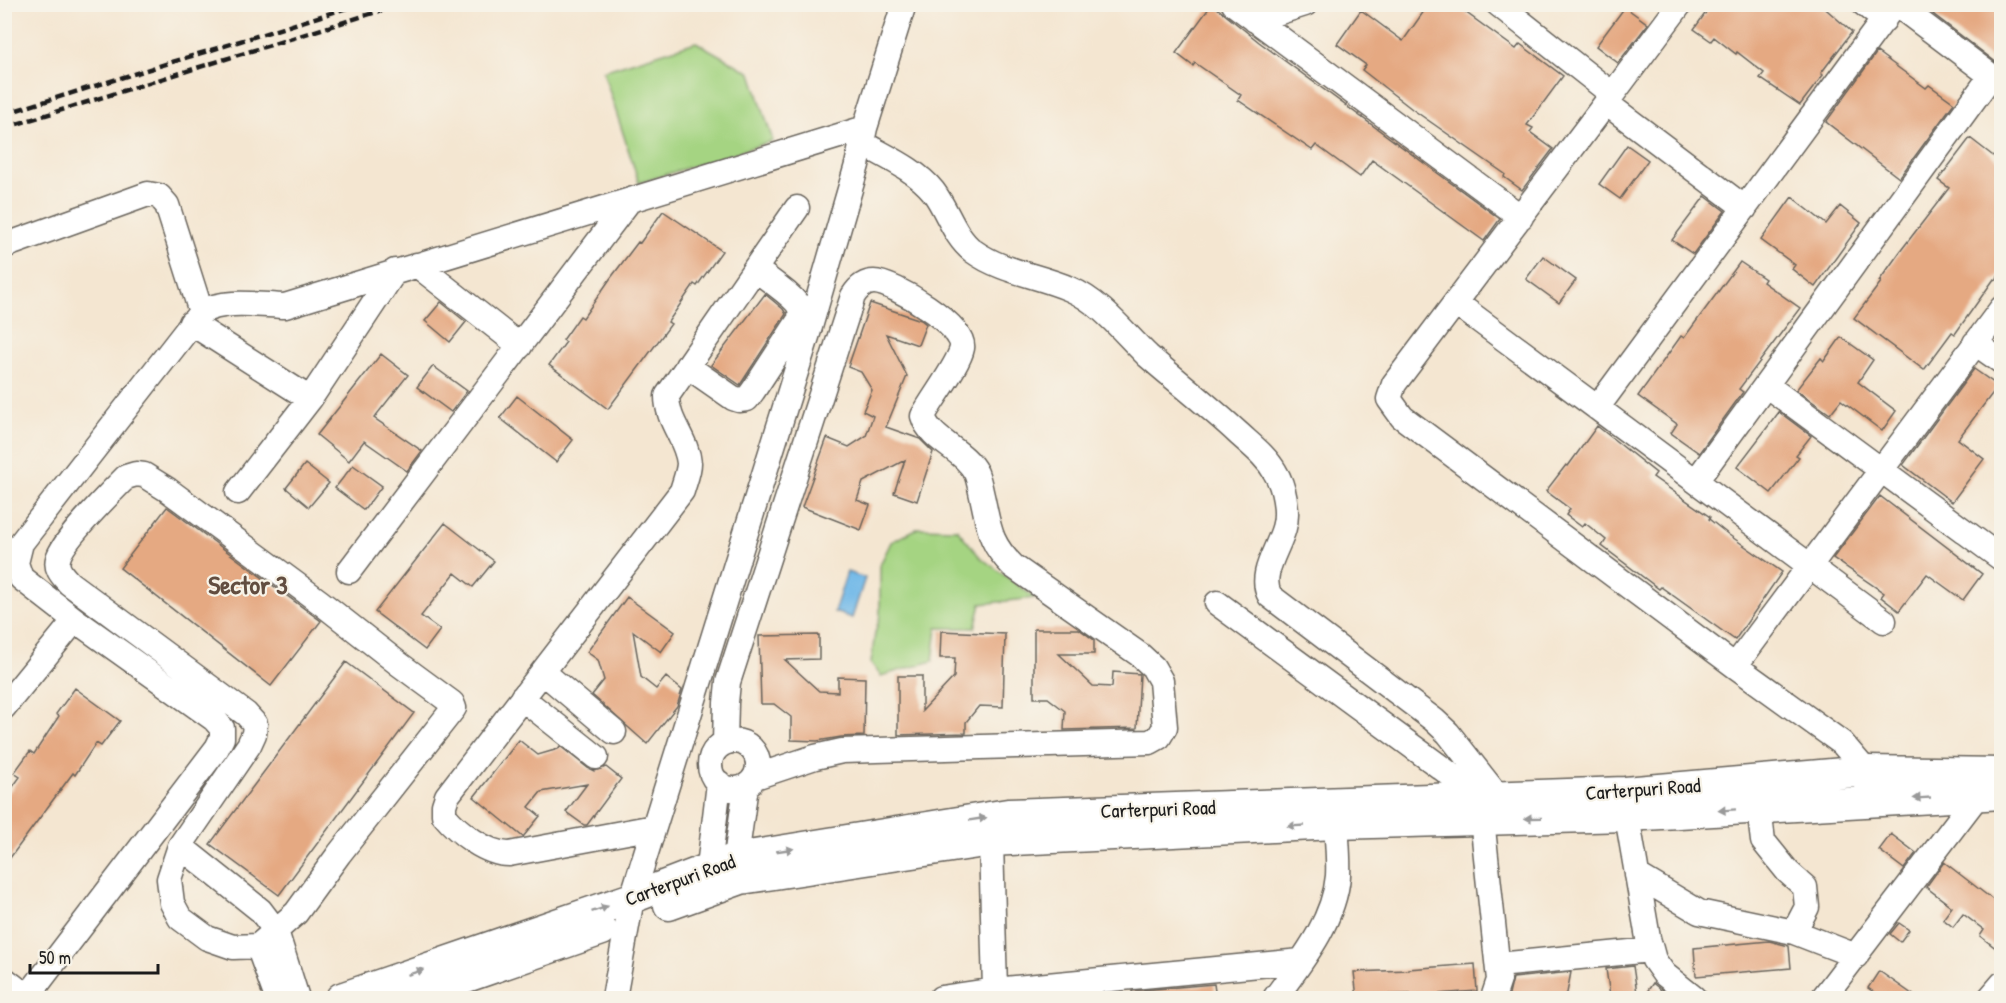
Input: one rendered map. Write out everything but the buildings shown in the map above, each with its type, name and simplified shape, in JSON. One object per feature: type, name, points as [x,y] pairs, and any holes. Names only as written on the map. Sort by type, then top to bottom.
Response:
[{"type":"main road","name":"Carterpuri Road","points":[[726,873],[991,842],[1336,824],[1486,805],[1866,771],[2001,773]]},
{"type":"main road","name":"Carterpuri Road","points":[[406,999],[726,873],[1008,814],[1486,805],[1627,816],[1990,795]]},
{"type":"main road","name":"Carterpuri Road","points":[[341,999],[629,910]]},
{"type":"street","points":[[614,999],[629,910],[810,327],[863,136],[904,4]]},
{"type":"street","points":[[1234,4],[1521,217]]},
{"type":"street","points":[[1255,20],[1305,4]]},
{"type":"street","points":[[1498,4],[1609,99],[1744,208]]},
{"type":"street","points":[[1680,4],[1394,384],[1389,399],[1402,417],[1735,666],[1842,743],[1866,771],[1869,801]]},
{"type":"street","points":[[1696,481],[1996,80],[1892,10],[1864,4]]},
{"type":"street","points":[[1597,408],[1892,10]]},
{"type":"street","points":[[4,979],[27,993],[35,987],[217,748],[222,738],[222,728],[214,719],[75,620],[21,578],[16,563],[21,543],[196,317],[211,306],[285,306],[306,301],[406,268],[629,201],[863,136]]},
{"type":"street","points":[[863,136],[915,173],[933,191],[970,249],[990,262],[1069,288],[1089,299],[1149,356],[1210,407],[1265,458],[1277,473],[1286,503],[1285,526],[1265,578],[1265,587],[1270,596],[1434,720],[1453,739],[1486,805],[1499,980],[1493,999]]},
{"type":"street","points":[[4,246],[148,194],[159,196],[167,205],[196,317],[310,399]]},
{"type":"street","points":[[349,571],[629,201]]},
{"type":"street","points":[[654,827],[499,854],[487,850],[451,823],[444,815],[444,805],[447,796],[682,491],[689,465],[684,446],[667,409],[667,396],[797,208]]},
{"type":"street","points":[[406,268],[520,346]]},
{"type":"street","points":[[238,492],[310,399],[406,268]]},
{"type":"street","points":[[687,366],[733,398],[747,399],[753,391],[800,319],[801,311],[791,298],[755,269]]},
{"type":"street","points":[[725,742],[729,681],[853,296],[858,287],[873,282],[885,284],[942,316],[958,332],[963,346],[923,416],[926,426],[968,460],[977,474],[992,539],[1001,555],[1013,566],[1140,655],[1153,667],[1161,681],[1165,727],[1159,737],[1150,742],[842,752],[815,757],[751,782],[732,789],[719,783],[711,772],[711,758],[714,751],[725,742],[740,741],[753,749],[758,763],[751,782],[726,873]]},
{"type":"street","points":[[1456,303],[1884,621]]},
{"type":"street","points":[[1735,666],[2001,308]]},
{"type":"street","points":[[1975,343],[2001,362]]},
{"type":"street","points":[[1766,385],[2001,560]]},
{"type":"street","points":[[136,474],[144,475],[168,490],[320,602],[452,703],[454,708],[339,854],[296,913],[267,939],[233,947],[207,938],[180,918],[172,903],[169,879],[180,846],[249,745],[255,724],[227,700],[69,583],[59,572],[57,561],[63,546],[126,477],[136,474]]},
{"type":"street","points":[[1217,603],[1443,769],[1486,805]]},
{"type":"street","points":[[4,707],[75,620]]},
{"type":"street","points":[[543,672],[614,732]]},
{"type":"street","points":[[522,698],[596,757]]},
{"type":"street","points":[[719,783],[726,873]]},
{"type":"street","points":[[1823,999],[1990,795]]},
{"type":"street","points":[[1759,808],[1763,841],[1788,872],[1805,886],[1807,907],[1794,932]]},
{"type":"street","points":[[1627,816],[1654,960],[1664,974],[1694,999]]},
{"type":"street","points":[[1275,999],[1324,924],[1335,897],[1338,875],[1336,824]]},
{"type":"street","points":[[991,842],[994,994]]},
{"type":"street","points":[[180,846],[260,910],[277,999]]},
{"type":"street","points":[[1637,875],[1699,912],[1794,932],[1856,956]]},
{"type":"street","points":[[267,939],[297,999]]},
{"type":"street","points":[[1498,965],[1651,950]]},
{"type":"street","points":[[941,999],[1301,961]]},
{"type":"street","points":[[1990,999],[2001,984]]},
{"type":"green space","points":[[696,42],[751,73],[773,141],[639,183],[603,71]]},
{"type":"green space","points":[[918,528],[957,529],[980,557],[1035,598],[981,604],[975,628],[937,628],[933,661],[881,676],[871,663],[880,616],[880,565],[891,542]]},
{"type":"water","points":[[847,572],[865,578],[852,618],[834,612]]},
{"type":"railway","points":[[4,114],[360,4]]},
{"type":"railway","points":[[4,128],[402,4]]},
{"type":"district","name":"Sector 3","points":[[248,585]]}]
